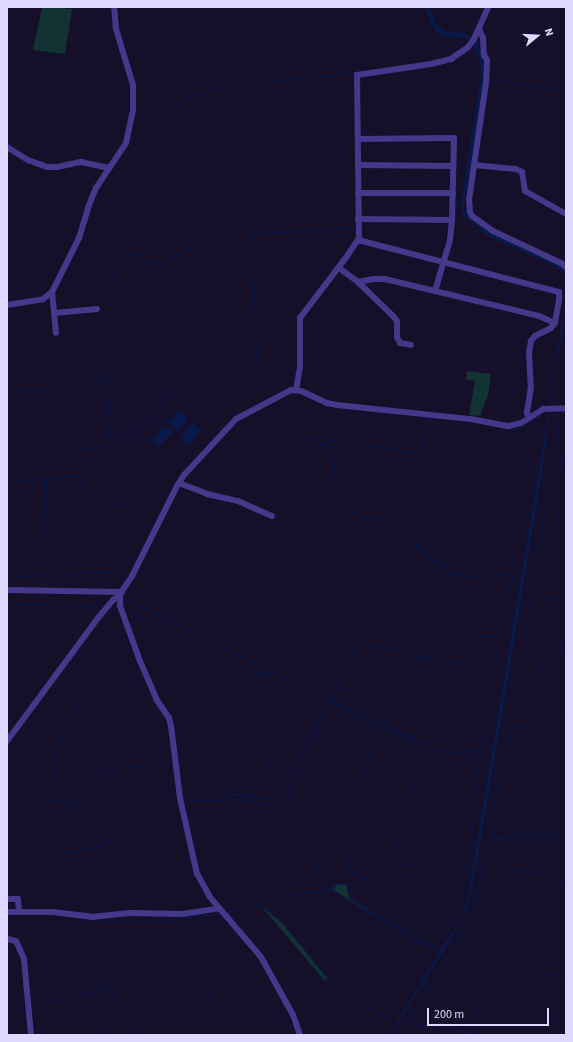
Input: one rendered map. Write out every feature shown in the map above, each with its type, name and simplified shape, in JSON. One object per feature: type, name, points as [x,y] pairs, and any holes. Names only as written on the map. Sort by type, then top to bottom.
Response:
[{"type":"street","points":[[7,305],[42,299],[52,292],[79,238],[96,188],[126,143],[133,101],[133,85],[116,29],[114,7]]},
{"type":"street","points":[[296,390],[300,367],[300,318],[339,268],[358,240],[357,75],[438,62],[459,54],[473,41],[488,7]]},
{"type":"street","points":[[479,29],[483,38],[484,55],[487,60],[469,199],[470,212],[472,216],[493,230],[561,263],[566,267]]},
{"type":"street","points":[[358,139],[454,138],[452,220],[450,240],[435,291]]},
{"type":"street","points":[[7,147],[28,160],[47,167],[57,167],[81,162],[109,168]]},
{"type":"street","points":[[358,165],[453,166]]},
{"type":"street","points":[[474,165],[516,169],[522,172],[525,191],[566,214]]},
{"type":"street","points":[[358,193],[453,193]]},
{"type":"street","points":[[358,219],[452,220]]},
{"type":"street","points":[[358,240],[444,261],[559,292],[555,323],[550,328],[535,336],[531,341],[529,352],[531,387],[527,413],[530,417]]},
{"type":"street","points":[[339,268],[358,282],[393,316],[397,321],[397,337],[400,343],[410,345]]},
{"type":"street","points":[[358,282],[374,279],[385,279],[538,316],[555,323]]},
{"type":"street","points":[[52,292],[56,333]]},
{"type":"street","points":[[55,313],[97,309]]},
{"type":"street","points":[[7,741],[98,618],[112,600],[121,593],[144,554],[179,483],[236,419],[291,390],[296,390],[337,406],[471,419],[508,426],[517,426],[530,417],[549,409],[566,408]]},
{"type":"street","points":[[179,483],[207,494],[238,501],[272,516]]},
{"type":"street","points":[[7,590],[121,593]]},
{"type":"street","points":[[121,593],[120,606],[140,660],[156,700],[169,718],[180,798],[197,874],[203,887],[219,908],[261,957],[293,1015],[300,1035]]},
{"type":"street","points":[[7,899],[18,899],[18,912]]},
{"type":"street","points":[[7,912],[53,912],[92,918],[130,913],[183,914],[219,908]]},
{"type":"street","points":[[7,939],[16,941],[24,959],[31,1035]]},
{"type":"green space","points":[[42,7],[72,9],[65,54],[33,50]]},
{"type":"green space","points":[[467,371],[491,374],[488,395],[480,416],[469,415],[475,381],[466,379]]},
{"type":"green space","points":[[337,884],[346,885],[349,898],[383,920],[332,889]]},
{"type":"green space","points":[[262,907],[281,922],[327,978],[325,981]]},
{"type":"water","points":[[426,7],[429,7],[436,24],[445,31],[465,33],[477,42],[483,57],[484,83],[464,204],[466,215],[475,224],[487,232],[558,264],[566,272],[566,276],[555,266],[486,235],[464,217],[461,202],[481,76],[480,61],[470,40],[464,38],[445,37],[437,32],[429,20]]},
{"type":"water","points":[[566,307],[566,316],[554,373],[544,458],[470,901],[465,914],[441,955],[391,1035],[389,1035],[439,951],[461,919],[467,903],[546,428],[553,372]]},
{"type":"water","points":[[179,411],[189,420],[178,432],[168,423]]},
{"type":"water","points":[[192,422],[201,431],[189,445],[181,439]]},
{"type":"water","points":[[165,426],[173,432],[160,445],[153,440]]},
{"type":"waterway","points":[[454,53],[465,38]]},
{"type":"waterway","points":[[7,394],[15,393],[18,390],[25,392],[101,378],[122,364],[155,333],[132,305],[127,295],[114,282],[111,275],[117,257],[137,253],[139,256],[151,263],[167,260],[189,249],[195,244],[200,235],[203,219],[184,172],[171,131],[170,117],[178,103],[189,97],[256,76],[265,80],[276,81],[369,70]]},
{"type":"waterway","points":[[488,86],[501,81],[566,91]]},
{"type":"waterway","points":[[256,358],[252,234],[354,227]]},
{"type":"waterway","points":[[7,483],[80,475],[115,445],[123,442],[144,422],[154,416],[167,398],[213,357],[220,347]]},
{"type":"waterway","points":[[106,375],[110,435],[113,439],[146,414],[166,393]]},
{"type":"waterway","points":[[44,454],[107,446],[103,397],[101,384],[97,379]]},
{"type":"waterway","points":[[148,442],[173,412],[163,403]]},
{"type":"waterway","points":[[155,416],[163,423]]},
{"type":"waterway","points":[[504,428],[517,430],[536,417],[541,417]]},
{"type":"waterway","points":[[269,429],[288,436],[310,438],[322,443],[329,440],[423,454],[426,419],[432,418]]},
{"type":"waterway","points":[[524,642],[552,459],[560,422]]},
{"type":"waterway","points":[[133,433],[157,447],[160,445]]},
{"type":"waterway","points":[[324,443],[335,449],[333,484],[344,495],[352,513],[359,517],[383,520],[441,563],[466,576]]},
{"type":"waterway","points":[[98,521],[118,503],[130,508],[190,445]]},
{"type":"waterway","points":[[553,459],[561,460],[566,450]]},
{"type":"waterway","points":[[560,460],[562,461],[555,492],[556,520],[558,525],[566,527]]},
{"type":"waterway","points":[[78,476],[125,581]]},
{"type":"waterway","points":[[46,479],[47,588]]},
{"type":"waterway","points":[[416,546],[443,567],[449,575]]},
{"type":"waterway","points":[[48,569],[52,574],[118,571]]},
{"type":"waterway","points":[[439,595],[449,575],[458,574],[476,579],[482,577],[485,572],[515,577]]},
{"type":"waterway","points":[[7,577],[46,575]]},
{"type":"waterway","points":[[386,724],[419,657],[427,656],[466,664],[472,633],[502,637],[512,576]]},
{"type":"waterway","points":[[7,587],[30,587]]},
{"type":"waterway","points":[[169,619],[183,590]]},
{"type":"waterway","points":[[532,596],[566,601]]},
{"type":"waterway","points":[[123,597],[126,600],[215,642],[260,666],[263,672]]},
{"type":"waterway","points":[[7,603],[104,606]]},
{"type":"waterway","points":[[109,607],[118,609]]},
{"type":"waterway","points":[[124,611],[243,666],[257,674],[270,672],[291,680],[395,730],[431,745]]},
{"type":"waterway","points":[[566,629],[560,646],[566,659]]},
{"type":"waterway","points":[[332,699],[341,675],[359,643],[403,651],[419,657]]},
{"type":"waterway","points":[[75,653],[94,670]]},
{"type":"waterway","points":[[354,654],[409,679]]},
{"type":"waterway","points":[[511,754],[507,746],[509,727],[530,726],[540,667],[546,662]]},
{"type":"waterway","points":[[58,800],[53,780],[58,741],[62,738],[63,730],[78,710],[64,671],[66,666]]},
{"type":"waterway","points":[[269,672],[253,715],[305,739],[306,741]]},
{"type":"waterway","points":[[338,686],[391,712]]},
{"type":"waterway","points":[[289,771],[295,764],[327,698]]},
{"type":"waterway","points":[[451,746],[476,751],[480,748],[484,739],[491,698]]},
{"type":"waterway","points":[[332,890],[337,884],[348,884],[386,872],[390,866],[424,749],[423,746],[341,706],[332,702],[328,703],[316,730],[371,756]]},
{"type":"waterway","points":[[37,824],[46,814],[44,804],[57,799],[72,805],[78,801],[92,777],[97,756],[88,740],[81,709],[78,709]]},
{"type":"waterway","points":[[500,755],[507,756],[518,753],[547,725],[566,711]]},
{"type":"waterway","points":[[261,758],[276,726]]},
{"type":"waterway","points":[[366,877],[348,870],[349,844],[356,810],[354,801],[382,728]]},
{"type":"waterway","points":[[7,731],[9,735]]},
{"type":"waterway","points":[[289,795],[288,791],[291,782],[316,731]]},
{"type":"waterway","points":[[277,765],[292,734]]},
{"type":"waterway","points":[[11,741],[19,759],[38,827],[51,844],[66,853],[95,848],[122,831],[148,820],[170,803],[178,801]]},
{"type":"waterway","points":[[347,885],[350,898],[418,939],[431,945],[436,945],[455,912],[462,893],[470,850],[480,759],[460,753],[433,748]]},
{"type":"waterway","points":[[227,793],[275,799],[278,791],[290,772],[240,749]]},
{"type":"waterway","points":[[475,756],[488,754]]},
{"type":"waterway","points":[[401,1035],[468,922],[476,902],[485,848],[488,841],[494,838],[489,832],[498,775],[503,756]]},
{"type":"waterway","points":[[95,770],[101,772],[103,777],[113,779],[117,765],[137,766],[173,762]]},
{"type":"waterway","points":[[250,795],[269,763]]},
{"type":"waterway","points":[[102,772],[105,770],[114,771]]},
{"type":"waterway","points":[[512,835],[516,832],[519,806],[526,788]]},
{"type":"waterway","points":[[183,801],[238,799],[278,805],[289,796],[304,802],[313,813],[316,873],[327,887],[394,928],[438,951]]},
{"type":"waterway","points":[[70,805],[77,819],[104,841]]},
{"type":"waterway","points":[[511,835],[552,834],[566,839]]},
{"type":"waterway","points":[[493,835],[503,836],[504,838]]},
{"type":"waterway","points":[[495,838],[554,838],[566,843]]},
{"type":"waterway","points":[[507,838],[500,866],[545,876],[558,881],[561,886],[566,887]]},
{"type":"waterway","points":[[396,868],[435,857],[464,867],[474,868]]},
{"type":"waterway","points":[[290,894],[324,891],[329,889]]},
{"type":"waterway","points":[[226,912],[258,904],[273,897]]},
{"type":"waterway","points":[[256,905],[265,907],[281,921],[332,983],[385,1017]]},
{"type":"waterway","points":[[76,922],[158,921],[220,913]]},
{"type":"waterway","points":[[203,917],[197,922],[194,949],[219,1026]]},
{"type":"waterway","points":[[454,931],[474,942],[478,937],[482,938],[495,950],[506,956],[529,963],[543,973],[551,976],[556,975],[566,981]]},
{"type":"waterway","points":[[467,1033],[499,963]]},
{"type":"waterway","points":[[31,1006],[91,991],[96,989],[101,981],[107,980],[116,993],[121,1007],[135,1035]]},
{"type":"waterway","points":[[101,1035],[87,1004],[89,999],[88,996],[97,993],[104,988],[110,992],[118,1012],[123,1013]]},
{"type":"waterway","points":[[499,1035],[497,1032],[498,1026],[511,1007],[514,1003],[529,995],[542,1018],[551,1013],[553,1021],[562,1035]]},
{"type":"waterway","points":[[7,1005],[20,1009],[26,1007]]},
{"type":"waterway","points":[[407,1023],[450,1027],[471,1035]]},
{"type":"waterway","points":[[419,1035],[425,1025]]}]
